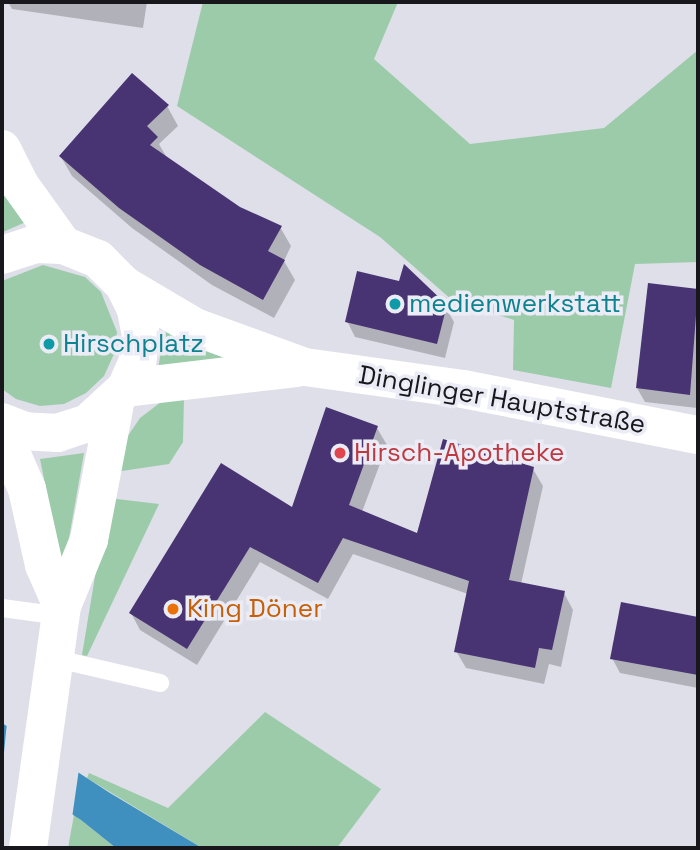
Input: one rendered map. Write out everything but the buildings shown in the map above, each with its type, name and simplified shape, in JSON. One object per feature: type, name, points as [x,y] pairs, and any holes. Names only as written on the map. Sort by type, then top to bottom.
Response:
[{"type":"main road","points":[[2,149],[20,185],[63,246]]},
{"type":"main road","points":[[2,255],[35,244],[63,246],[98,259],[124,285],[136,310],[141,337],[137,363],[120,396],[89,540],[61,611],[56,667],[29,840]]},
{"type":"main road","name":"Dinglinger Hauptstraße","points":[[124,285],[195,327],[305,367],[463,389],[698,435]]},
{"type":"main road","name":"Dinglinger Hauptstraße","points":[[120,396],[305,367]]},
{"type":"main road","points":[[2,422],[25,431],[58,433],[88,423],[120,396]]},
{"type":"main road","points":[[2,432],[27,489],[44,565],[61,611]]},
{"type":"lane","points":[[2,608],[61,611]]},
{"type":"lane","points":[[56,667],[160,683]]},
{"type":"green space","points":[[203,2],[398,2],[374,59],[470,144],[604,128],[698,50],[698,262],[635,264],[611,388],[513,370],[514,320],[452,300],[380,237],[177,106]]},
{"type":"green space","points":[[2,180],[28,221],[3,232],[2,227]]},
{"type":"green space","points":[[43,265],[85,277],[101,292],[117,332],[114,354],[104,376],[86,393],[64,404],[40,406],[16,399],[2,389],[2,281]]},
{"type":"green space","points":[[164,331],[233,360],[158,370]]},
{"type":"green space","points":[[184,397],[183,442],[169,464],[115,472],[123,443],[140,418],[161,402]]},
{"type":"green space","points":[[84,453],[63,572],[40,459]]},
{"type":"green space","points":[[108,498],[159,504],[87,656],[82,655]]},
{"type":"green space","points":[[265,712],[381,789],[337,848],[202,848],[87,778],[89,773],[168,808]]},
{"type":"green space","points":[[74,815],[81,820],[116,848],[68,848]]},
{"type":"water","points":[[2,723],[110,793],[202,848],[116,848],[81,820],[2,769]]},
{"type":"pier","points":[[7,722],[79,769],[72,818],[2,773]]},
{"type":"place","name":"medienwerkstatt","points":[[395,304]]},
{"type":"place","name":"Hirschplatz","points":[[49,344]]},
{"type":"place","name":"Hirsch-Apotheke","points":[[340,453]]},
{"type":"place","name":"King Döner","points":[[173,609]]}]
